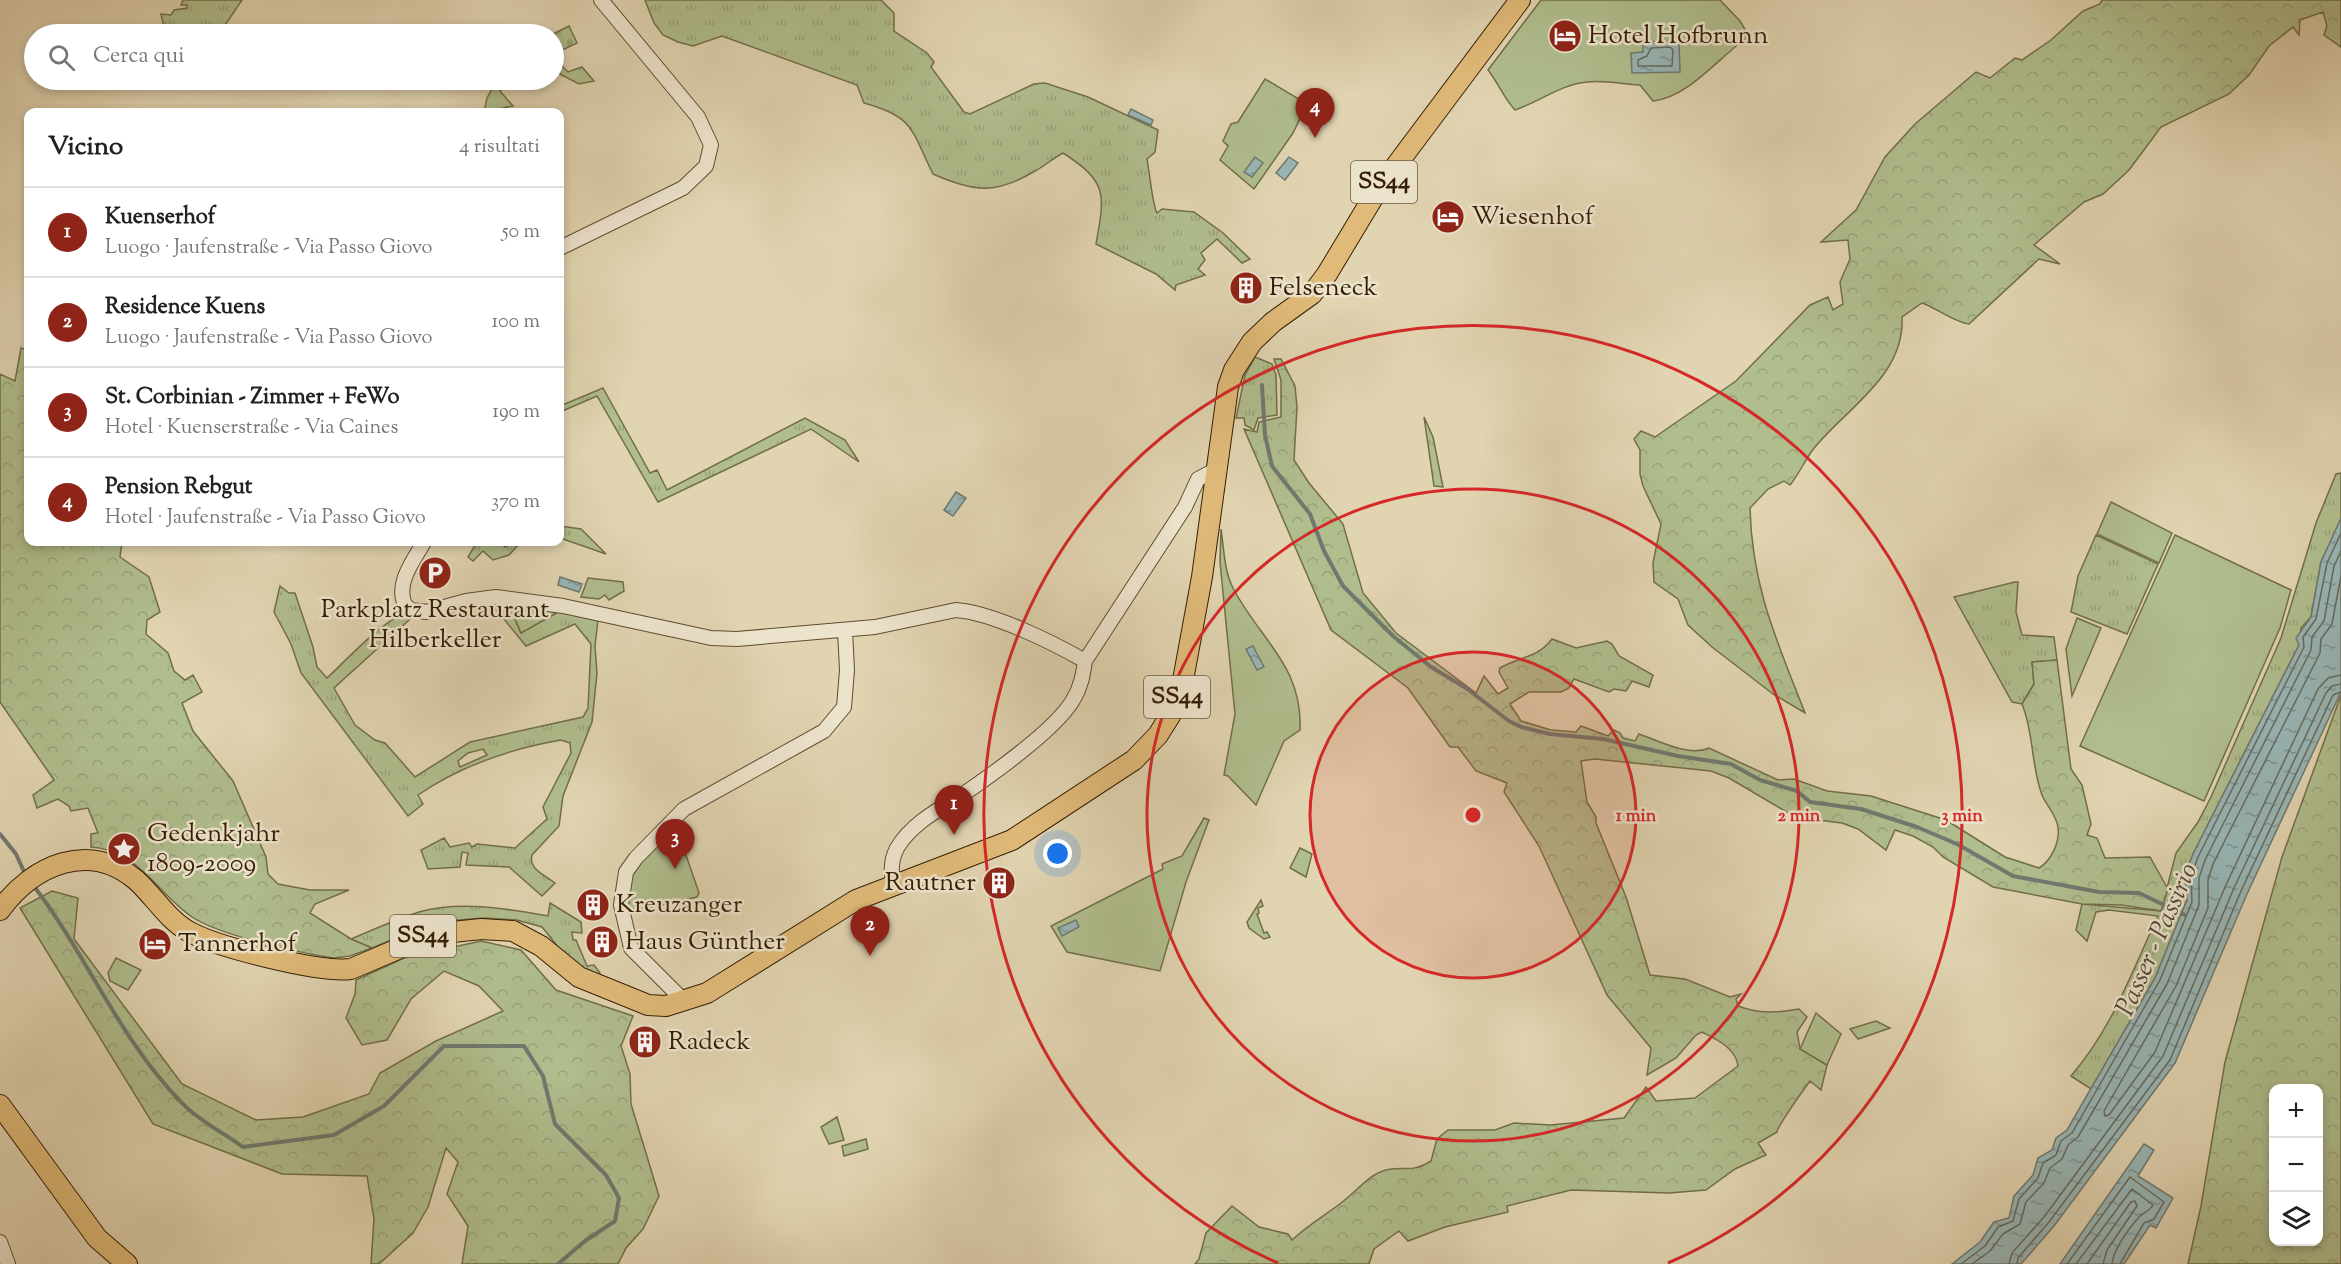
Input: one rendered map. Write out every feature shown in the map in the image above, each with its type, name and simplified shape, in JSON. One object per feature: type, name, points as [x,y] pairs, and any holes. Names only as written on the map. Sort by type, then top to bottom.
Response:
[{"type":"main road","name":"SS44","points":[[4,904],[40,873],[71,859],[91,859],[121,868],[189,931],[298,964],[338,971],[351,969],[433,933],[482,929],[513,931],[541,945],[579,977],[648,1005],[666,1006],[707,993],[831,915],[894,884],[1012,840],[1134,760],[1158,735],[1173,711],[1183,680],[1202,577],[1228,387],[1241,355],[1273,322],[1312,294],[1328,274],[1367,206],[1520,0]]},
{"type":"main road","points":[[0,1105],[97,1238],[127,1264]]},
{"type":"street","points":[[564,246],[683,188],[706,166],[711,145],[698,117],[601,0]]},
{"type":"street","points":[[894,884],[891,866],[897,849],[906,838],[933,813],[973,787],[1060,716],[1073,700],[1083,678],[1085,660],[1185,507],[1198,478],[1208,471],[1215,470]]},
{"type":"street","points":[[422,546],[408,571],[402,591],[405,605],[418,612],[496,597],[563,606],[711,638],[737,639],[845,630],[956,610],[972,611],[1057,644],[1085,660]]},
{"type":"street","points":[[684,1001],[631,948],[623,914],[622,896],[626,872],[684,809],[824,731],[844,707],[845,630]]},
{"type":"street","points":[[0,1242],[8,1264]]},
{"type":"green space","points":[[183,0],[242,0],[226,24],[163,24],[161,14],[171,15],[174,10],[187,8],[187,5],[181,5]]},
{"type":"green space","points":[[645,0],[881,0],[894,13],[894,31],[927,53],[934,62],[931,67],[964,112],[970,114],[1034,84],[1045,83],[1088,97],[1158,130],[1155,152],[1147,159],[1157,213],[1162,209],[1194,212],[1223,233],[1250,259],[1242,263],[1217,239],[1201,253],[1205,260],[1198,269],[1205,275],[1176,285],[1175,290],[1156,274],[1096,244],[1101,213],[1100,191],[1096,181],[1088,172],[1063,153],[1021,179],[996,187],[973,187],[948,180],[933,174],[909,127],[893,114],[864,103],[857,85],[722,36],[693,46],[678,42],[663,35],[654,23]]},
{"type":"green space","points":[[1541,0],[1720,0],[1740,21],[1749,36],[1691,84],[1666,98],[1653,101],[1640,85],[1606,82],[1578,83],[1515,110],[1488,70]]},
{"type":"green space","points":[[2102,0],[2341,0],[2341,47],[2324,35],[2327,26],[2323,12],[2300,20],[2299,35],[2293,27],[2269,46],[2249,75],[2229,94],[2161,127],[2129,170],[2103,194],[2084,202],[2034,245],[2060,264],[2039,259],[1969,324],[1922,303],[1902,317],[1900,338],[1894,356],[1872,389],[1815,447],[1790,485],[1784,481],[1768,489],[1750,508],[1752,537],[1761,589],[1776,638],[1805,713],[1773,694],[1712,647],[1688,625],[1678,599],[1654,582],[1653,563],[1661,524],[1643,486],[1640,474],[1640,450],[1634,439],[1641,431],[1655,437],[1736,381],[1810,305],[1828,297],[1833,310],[1843,304],[1840,282],[1850,259],[1848,240],[1821,242],[1856,210],[1885,157],[1915,124],[1976,72],[1990,78],[2015,58],[2022,60],[2051,40],[2083,11],[2100,4]]},
{"type":"green space","points":[[569,26],[577,43],[564,49],[564,28]]},
{"type":"green space","points":[[582,67],[594,81],[579,84],[564,76],[564,68],[568,72]]},
{"type":"green space","points":[[1265,79],[1307,104],[1293,133],[1254,189],[1220,160],[1228,146],[1223,141],[1231,124],[1238,122]]},
{"type":"green space","points":[[491,90],[501,90],[513,106],[485,108]]},
{"type":"green space","points":[[21,348],[24,349],[24,546],[121,546],[120,557],[149,577],[160,612],[147,620],[146,634],[168,653],[174,671],[185,680],[193,675],[202,692],[182,703],[193,731],[233,781],[266,857],[268,874],[278,884],[310,890],[349,890],[315,904],[310,913],[351,939],[372,948],[350,956],[334,958],[260,942],[204,924],[180,907],[134,864],[107,850],[91,847],[91,834],[98,833],[88,808],[71,811],[69,806],[58,799],[37,808],[33,795],[54,780],[0,702],[0,374],[15,381]]},
{"type":"green space","points":[[1255,357],[1272,364],[1276,375],[1277,415],[1258,418],[1254,430],[1245,425],[1244,418],[1236,418],[1245,375]]},
{"type":"green space","points":[[1274,359],[1281,359],[1295,386],[1297,407],[1294,460],[1309,483],[1343,524],[1363,593],[1396,633],[1476,693],[1484,676],[1498,694],[1508,688],[1499,672],[1500,668],[1534,654],[1552,639],[1576,648],[1607,641],[1612,644],[1619,656],[1653,675],[1649,687],[1632,681],[1626,691],[1614,689],[1609,692],[1574,679],[1569,688],[1561,692],[1529,692],[1510,704],[1521,721],[1551,730],[1576,732],[1581,726],[1608,736],[1614,730],[1623,738],[1635,741],[1639,734],[1692,751],[1709,748],[1778,780],[1794,779],[1827,791],[1871,796],[1946,820],[2005,857],[2039,868],[2054,851],[2058,839],[2058,828],[2038,784],[2029,726],[2022,704],[2034,684],[2032,662],[2057,660],[2071,769],[2082,785],[2091,824],[2087,835],[2097,838],[2105,858],[2150,857],[2168,889],[2161,911],[2121,905],[2082,904],[1993,887],[1913,836],[1895,830],[1886,850],[1858,829],[1842,823],[1795,817],[1729,778],[1711,771],[1595,759],[1581,761],[1587,802],[1596,817],[1596,823],[1626,897],[1650,975],[1685,979],[1730,997],[1741,994],[1736,999],[1738,1006],[1761,1012],[1799,1009],[1807,1017],[1797,1032],[1800,1049],[1827,1065],[1821,1090],[1810,1081],[1777,1132],[1758,1143],[1766,1155],[1735,1169],[1706,1190],[1669,1193],[1571,1190],[1507,1206],[1508,1212],[1445,1227],[1408,1241],[1399,1231],[1374,1249],[1369,1264],[1195,1264],[1199,1259],[1206,1233],[1232,1206],[1259,1227],[1288,1234],[1292,1240],[1374,1175],[1386,1170],[1419,1167],[1431,1161],[1437,1139],[1448,1130],[1495,1130],[1514,1123],[1550,1125],[1624,1118],[1646,1087],[1656,1101],[1695,1098],[1738,1066],[1734,1054],[1729,1049],[1702,1032],[1696,1035],[1676,1058],[1647,1075],[1651,1048],[1607,995],[1539,846],[1504,792],[1507,783],[1476,771],[1458,747],[1450,747],[1408,688],[1331,630],[1244,429],[1257,432],[1259,422],[1281,417],[1281,380]]},
{"type":"green space","points":[[603,388],[650,473],[657,470],[667,490],[805,418],[845,440],[859,462],[811,429],[658,502],[597,396],[564,410],[564,404]]},
{"type":"green space","points":[[1424,417],[1433,437],[1443,487],[1434,486]]},
{"type":"green space","points":[[2341,473],[2341,520],[2321,562],[2311,617],[2301,628],[2299,645],[2193,854],[2185,876],[2187,900],[2155,978],[2091,1089],[2071,1076],[2110,1019],[2158,916],[2109,910],[2096,912],[2087,941],[2076,930],[2082,904],[2161,911],[2176,853],[2198,822],[2211,797],[2281,638],[2316,523],[2336,474]]},
{"type":"green space","points":[[2111,502],[2172,533],[2159,563],[2097,534]]},
{"type":"green space","points":[[564,527],[581,529],[606,554],[564,539]]},
{"type":"green space","points":[[1221,529],[1226,567],[1233,588],[1278,654],[1295,688],[1299,708],[1300,730],[1284,741],[1256,805],[1228,776],[1224,775],[1235,714],[1220,562]]},
{"type":"green space","points":[[2096,535],[2158,564],[2127,634],[2071,612],[2078,576]]},
{"type":"green space","points":[[2175,535],[2291,590],[2280,628],[2204,801],[2080,746]]},
{"type":"green space","points":[[475,546],[517,546],[509,555],[493,560],[483,551],[473,561],[468,557]]},
{"type":"green space","points":[[588,578],[623,582],[624,591],[609,600],[605,595],[599,599],[581,597]]},
{"type":"green space","points":[[2018,582],[2016,612],[2022,635],[2054,637],[2057,660],[2032,662],[2034,684],[2022,704],[2012,702],[1954,597]]},
{"type":"green space","points":[[280,586],[289,593],[295,593],[313,647],[317,667],[327,678],[371,636],[396,617],[408,612],[418,612],[334,688],[355,725],[375,740],[385,743],[415,777],[470,742],[583,717],[588,708],[591,644],[575,624],[526,646],[494,607],[490,597],[534,602],[515,619],[521,633],[567,607],[598,620],[595,646],[597,673],[592,722],[563,796],[559,826],[532,855],[531,860],[535,868],[555,883],[542,896],[509,867],[466,865],[468,853],[462,852],[460,867],[428,869],[421,850],[444,838],[450,847],[469,843],[472,847],[477,844],[515,848],[547,819],[543,807],[571,753],[570,743],[561,740],[523,748],[469,767],[418,795],[423,804],[408,816],[301,673],[291,644],[274,612]],"holes":[[[483,749],[487,755],[460,767],[458,761],[468,753]]]},
{"type":"green space","points":[[534,602],[567,607],[521,633],[515,619]]},
{"type":"green space","points":[[2077,618],[2101,628],[2072,696],[2066,649]]},
{"type":"green space","points":[[2341,695],[2341,1264],[2188,1264],[2201,1206],[2225,1062],[2282,857]]},
{"type":"green space","points":[[1204,818],[1209,820],[1186,882],[1160,971],[1067,952],[1051,926],[1163,869],[1162,864],[1182,856]]},
{"type":"green space","points":[[674,820],[699,893],[697,897],[623,914],[626,872]]},
{"type":"green space","points":[[1300,848],[1312,854],[1306,877],[1290,868]]},
{"type":"green space","points":[[52,891],[78,898],[74,939],[182,1084],[256,1120],[303,1117],[369,1094],[380,1073],[436,1041],[503,1011],[479,986],[444,971],[411,999],[387,1040],[362,1045],[346,1018],[355,994],[356,980],[404,958],[481,941],[521,950],[556,990],[633,1016],[621,1046],[630,1074],[631,1104],[659,1196],[643,1229],[626,1248],[618,1264],[462,1264],[468,1226],[447,1194],[458,1162],[446,1148],[428,1207],[413,1233],[379,1264],[371,1264],[374,1219],[367,1176],[282,1174],[153,1124],[20,908]]},
{"type":"green space","points":[[1261,900],[1263,906],[1258,908],[1259,913],[1257,914],[1264,933],[1267,932],[1270,937],[1264,939],[1249,928],[1247,922]]},
{"type":"green space","points":[[550,903],[581,922],[582,933],[572,932],[573,940],[576,940],[587,966],[594,965],[600,973],[599,979],[587,973],[558,947],[542,927],[517,920],[483,918],[435,922],[372,948],[351,939],[402,918],[434,908],[484,907],[548,916]]},
{"type":"green space","points":[[116,958],[141,970],[128,990],[110,981],[108,973]]},
{"type":"green space","points":[[1816,1013],[1841,1034],[1827,1065],[1800,1049]]},
{"type":"green space","points":[[1876,1021],[1890,1028],[1858,1039],[1850,1029]]},
{"type":"green space","points":[[837,1117],[844,1140],[829,1144],[821,1127]]},
{"type":"green space","points":[[866,1139],[868,1149],[844,1156],[842,1146]]},
{"type":"water","points":[[1679,41],[1680,72],[1632,73],[1631,53],[1643,52],[1643,42]]},
{"type":"water","points":[[1131,109],[1153,120],[1151,125],[1128,115]]},
{"type":"water","points":[[1255,157],[1263,163],[1252,177],[1244,172]]},
{"type":"water","points":[[1289,157],[1298,163],[1285,180],[1276,173]]},
{"type":"water","points":[[956,492],[966,498],[953,516],[944,510]]},
{"type":"water","points":[[2341,518],[2341,692],[2247,894],[2175,1063],[2054,1226],[2021,1264],[1952,1264],[1980,1242],[1994,1222],[2009,1218],[2014,1196],[2033,1175],[2038,1158],[2052,1150],[2056,1138],[2067,1130],[2155,978],[2187,900],[2185,876],[2193,854],[2299,645],[2296,638],[2311,617],[2321,562]]},
{"type":"water","points":[[560,577],[582,584],[579,592],[558,585]]},
{"type":"water","points":[[1253,646],[1264,667],[1257,670],[1246,649]]},
{"type":"water","points":[[1076,920],[1079,927],[1062,936],[1058,928]]},
{"type":"water","points":[[2144,1144],[2154,1150],[2138,1176],[2173,1198],[2156,1228],[2150,1225],[2124,1264],[2060,1264]]},
{"type":"waterway","name":"Passer - Passirio","points":[[1262,385],[1265,435],[1272,466],[1310,514],[1324,551],[1343,586],[1393,636],[1431,667],[1466,688],[1509,721],[1521,727],[1550,734],[1603,739],[1678,756],[1731,764],[1760,780],[1797,791],[1810,802],[1861,809],[1917,827],[1957,844],[2013,876],[2099,892],[2139,893],[2185,915]]},
{"type":"waterway","points":[[0,834],[16,854],[26,876]]},
{"type":"waterway","points":[[33,885],[122,1025],[161,1079],[189,1110],[243,1147],[334,1135],[384,1106],[444,1046],[524,1046],[543,1076],[555,1124],[606,1175],[619,1198],[615,1221],[585,1241],[558,1264]]},
{"type":"place","name":"Hotel Hofbrunn","points":[[1565,36]]},
{"type":"place","name":"Pension Rebgut","points":[[1315,138]]},
{"type":"place","name":"Wiesenhof","points":[[1448,217]]},
{"type":"place","name":"Felseneck","points":[[1246,288]]},
{"type":"place","name":"Parkplatz Restaurant Hilberkeller","points":[[435,573]]},
{"type":"place","name":"Kuenserhof","points":[[954,835]]},
{"type":"place","name":"Gedenkjahr 1809-2009","points":[[124,849]]},
{"type":"place","name":"St. Corbinian - Zimmer + FeWo","points":[[675,869]]},
{"type":"place","name":"Rautner","points":[[999,883]]},
{"type":"place","name":"Kreuzanger","points":[[593,905]]},
{"type":"place","name":"Haus Günther","points":[[602,942]]},
{"type":"place","name":"Tannerhof","points":[[155,944]]},
{"type":"place","name":"Residence Kuens","points":[[870,956]]},
{"type":"place","name":"Radeck","points":[[645,1042]]}]
